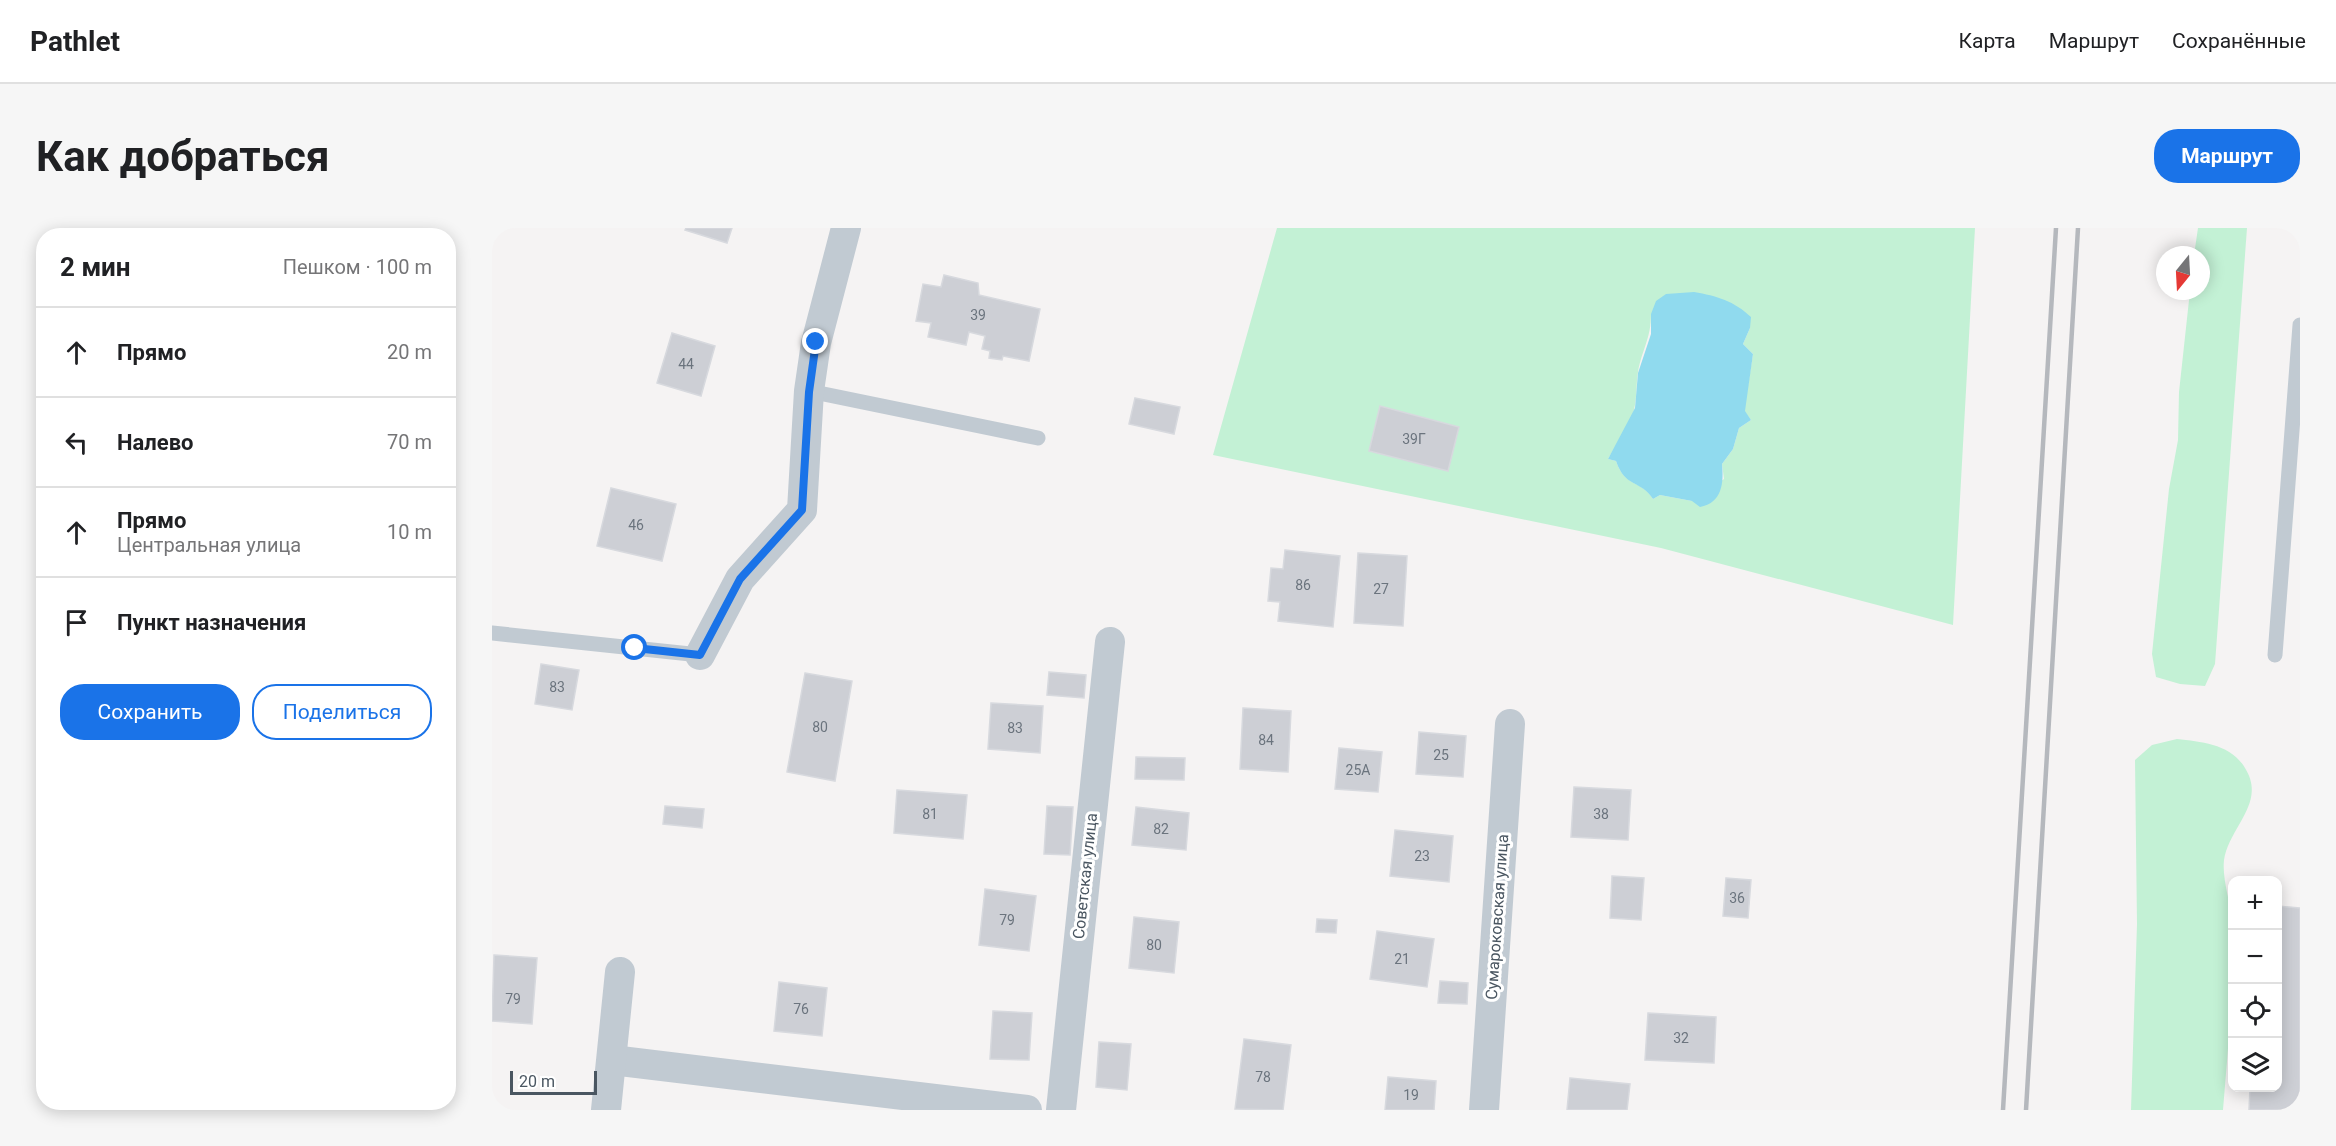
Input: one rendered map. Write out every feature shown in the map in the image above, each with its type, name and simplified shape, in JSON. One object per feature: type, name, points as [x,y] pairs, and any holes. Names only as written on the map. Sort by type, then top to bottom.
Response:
[{"type":"street","points":[[700,655],[740,579],[802,510],[809,392],[816,342],[846,228]]},
{"type":"street","name":"Советская улица","points":[[1061,1110],[1110,642]]},
{"type":"street","name":"Сумароковская улица","points":[[1484,1110],[1510,724]]},
{"type":"street","points":[[606,1110],[620,972]]},
{"type":"street","points":[[612,1060],[1027,1110]]},
{"type":"lane","points":[[2275,655],[2300,325]]},
{"type":"lane","points":[[809,392],[1038,438]]},
{"type":"lane","points":[[492,633],[700,655]]},
{"type":"green space","points":[[1277,228],[1975,228],[1953,625],[1661,548],[1213,455]],"holes":[[[1651,314],[1750,328],[1743,344],[1753,354],[1744,411],[1751,420],[1739,428],[1733,449],[1722,464],[1724,479],[1692,501],[1660,495],[1653,499],[1643,488],[1624,476],[1616,461],[1608,459],[1634,410],[1638,372],[1650,330]]]},
{"type":"green space","points":[[2198,228],[2247,228],[2215,664],[2205,686],[2180,684],[2156,677],[2152,654],[2169,489],[2178,440],[2179,392],[2189,300],[2210,300],[2210,246],[2195,246]]},
{"type":"green space","points":[[2177,739],[2206,743],[2224,749],[2239,760],[2251,781],[2252,792],[2249,804],[2227,848],[2224,860],[2228,896],[2228,1043],[2223,1110],[2131,1110],[2137,924],[2135,760],[2152,745]]},
{"type":"water","points":[[1694,292],[1725,300],[1751,317],[1750,328],[1743,344],[1753,354],[1745,411],[1751,420],[1739,428],[1733,449],[1722,464],[1722,485],[1717,497],[1707,505],[1700,507],[1692,501],[1660,495],[1653,499],[1624,476],[1616,461],[1608,459],[1635,408],[1638,373],[1651,334],[1651,314],[1656,301],[1666,294]]},
{"type":"building","points":[[686,228],[732,228],[727,243],[685,230]]},
{"type":"building","points":[[944,275],[978,283],[979,295],[1040,309],[1029,361],[1003,356],[1002,360],[989,358],[990,351],[982,349],[985,336],[969,332],[966,345],[928,337],[931,323],[916,321],[923,284],[941,287]]},
{"type":"building","points":[[672,333],[715,346],[701,396],[657,383]]},
{"type":"building","points":[[1135,398],[1180,407],[1174,434],[1129,424]]},
{"type":"building","points":[[1380,406],[1459,427],[1448,471],[1369,451]]},
{"type":"building","points":[[611,488],[676,504],[662,561],[597,546]]},
{"type":"building","points":[[1285,550],[1340,556],[1333,627],[1278,621],[1280,602],[1268,601],[1271,568],[1283,569]]},
{"type":"building","points":[[1358,553],[1407,556],[1403,626],[1354,623]]},
{"type":"building","points":[[541,664],[579,670],[572,710],[535,704]]},
{"type":"building","points":[[1049,672],[1086,675],[1084,698],[1047,695]]},
{"type":"building","points":[[805,673],[852,681],[835,781],[787,772]]},
{"type":"building","points":[[991,703],[1043,706],[1040,753],[988,749]]},
{"type":"building","points":[[1243,708],[1291,711],[1288,772],[1240,769]]},
{"type":"building","points":[[1419,732],[1466,736],[1463,777],[1416,774]]},
{"type":"building","points":[[1339,748],[1382,752],[1378,792],[1335,789]]},
{"type":"building","points":[[1136,757],[1185,758],[1184,780],[1135,779]]},
{"type":"building","points":[[1574,787],[1631,790],[1628,840],[1571,837]]},
{"type":"building","points":[[897,790],[967,795],[963,839],[894,833]]},
{"type":"building","points":[[665,806],[704,809],[702,828],[663,824]]},
{"type":"building","points":[[1047,806],[1073,807],[1070,855],[1044,854]]},
{"type":"building","points":[[1136,807],[1189,813],[1186,850],[1132,845]]},
{"type":"building","points":[[1395,830],[1453,836],[1449,882],[1390,876]]},
{"type":"building","points":[[1612,876],[1644,878],[1641,920],[1610,918]]},
{"type":"building","points":[[1726,878],[1751,880],[1748,918],[1723,916]]},
{"type":"building","points":[[985,889],[1036,896],[1029,951],[979,945]]},
{"type":"building","points":[[2282,906],[2300,908],[2300,1110],[2249,1110],[2250,1092],[2282,1092]]},
{"type":"building","points":[[1134,917],[1179,922],[1174,973],[1129,968]]},
{"type":"building","points":[[1317,919],[1337,920],[1336,933],[1316,932]]},
{"type":"building","points":[[1377,931],[1434,939],[1427,987],[1370,979]]},
{"type":"building","points":[[494,955],[537,958],[532,1024],[492,1021]]},
{"type":"building","points":[[1440,981],[1468,983],[1467,1004],[1438,1003]]},
{"type":"building","points":[[779,982],[827,988],[822,1036],[774,1031]]},
{"type":"building","points":[[993,1011],[1032,1013],[1029,1060],[990,1059]]},
{"type":"building","points":[[1648,1013],[1716,1017],[1714,1063],[1645,1060]]},
{"type":"building","points":[[1244,1039],[1291,1045],[1283,1110],[1235,1109]]},
{"type":"building","points":[[1099,1042],[1131,1044],[1127,1090],[1096,1087]]},
{"type":"building","points":[[1388,1077],[1436,1081],[1434,1110],[1385,1110]]},
{"type":"building","points":[[1570,1078],[1630,1084],[1627,1110],[1567,1110]]},
{"type":"railway","points":[[2003,1110],[2056,228]]},
{"type":"railway","points":[[2026,1110],[2078,228]]},
{"type":"route","points":[[635,648],[700,655],[740,579],[802,510],[809,392],[816,342]]}]
